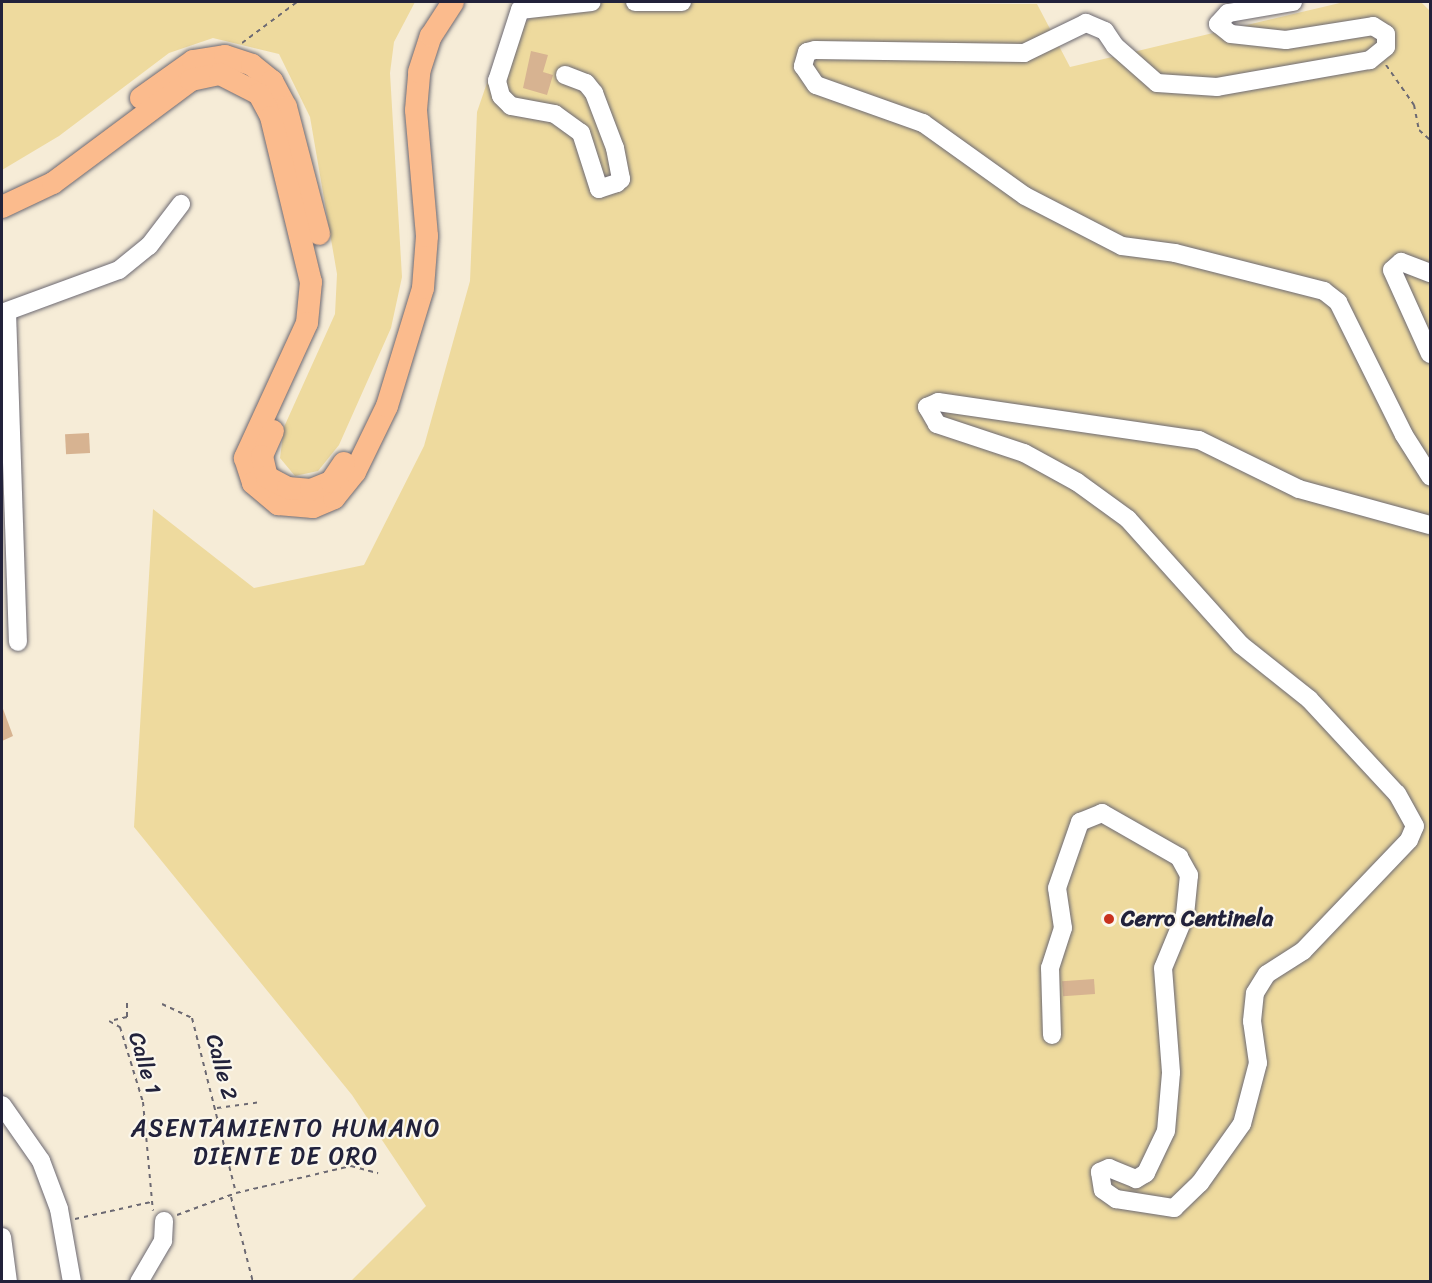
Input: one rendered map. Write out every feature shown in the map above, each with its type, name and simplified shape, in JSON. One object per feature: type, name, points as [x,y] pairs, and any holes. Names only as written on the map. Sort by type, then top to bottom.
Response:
[{"type":"main road","points":[[2,193],[46,173],[193,61],[225,56],[252,65],[272,81],[286,106],[316,222],[325,286],[320,328],[262,456],[267,477],[288,488],[321,486],[331,482],[351,453],[373,409],[414,285],[416,237],[403,111],[407,66],[440,2]]},
{"type":"main road","points":[[2,207],[53,183],[191,80],[220,74],[259,94],[277,140],[311,282],[307,323],[245,458],[252,483],[278,504],[313,507],[334,498],[356,472],[387,406],[423,288],[427,236],[416,110],[419,72],[431,36],[453,2]]},
{"type":"street","points":[[565,75],[586,83],[594,93],[615,148],[621,179],[617,183],[599,189],[581,134],[555,114],[511,106],[501,96],[497,81],[520,10],[592,2]]},
{"type":"street","points":[[635,2],[682,2]]},
{"type":"street","points":[[1293,2],[1228,13],[1218,24],[1231,34],[1286,40],[1373,26],[1388,40],[1380,55],[1217,87],[1169,86],[1145,75],[1105,31],[1086,23],[1024,53],[815,50],[807,52],[803,66],[816,85],[923,123],[1026,196],[1122,246],[1175,253],[1324,291],[1338,302],[1404,435],[1431,476]]},
{"type":"street","points":[[18,642],[7,431],[4,312],[119,270],[149,246],[181,204]]},
{"type":"street","points":[[1431,273],[1401,262],[1392,270],[1431,354]]},
{"type":"street","points":[[1052,1035],[1050,968],[1063,928],[1057,888],[1080,822],[1102,813],[1179,857],[1189,875],[1185,915],[1163,968],[1171,1073],[1166,1131],[1146,1173],[1123,1178],[1105,1169],[1100,1181],[1116,1199],[1174,1208],[1200,1184],[1242,1124],[1258,1063],[1252,1021],[1255,993],[1267,974],[1303,951],[1409,840],[1415,826],[1397,794],[1309,699],[1241,645],[1128,519],[1077,482],[1024,453],[937,424],[927,407],[938,402],[1199,440],[1299,489],[1431,525]]},
{"type":"street","points":[[2,1105],[41,1161],[61,1222],[72,1281]]},
{"type":"street","points":[[140,1281],[163,1241],[160,1222]]},
{"type":"street","points":[[2,1237],[8,1281]]},
{"type":"path","points":[[244,41],[297,2]]},
{"type":"path","points":[[1380,55],[1414,105],[1418,129],[1431,140]]},
{"type":"path","name":"Calle 1","points":[[127,1003],[127,1017],[109,1021],[120,1027],[142,1102],[151,1202],[160,1222]]},
{"type":"path","name":"Calle 2","points":[[162,1004],[192,1018],[217,1108],[236,1193]]},
{"type":"path","points":[[217,1108],[261,1102]]},
{"type":"path","points":[[160,1222],[236,1193],[351,1166],[378,1173]]},
{"type":"path","points":[[231,1196],[252,1281]]},
{"type":"path","points":[[61,1222],[151,1202]]},
{"type":"sand","points":[[2,2],[415,2],[394,42],[390,73],[402,277],[391,328],[339,445],[318,471],[295,476],[280,458],[284,427],[335,314],[337,274],[310,117],[279,54],[213,38],[169,53],[59,136],[2,170]]},
{"type":"sand","points":[[553,2],[1037,4],[1070,67],[1344,2],[1421,2],[1430,11],[1430,1281],[351,1281],[426,1206],[352,1095],[134,827],[153,509],[254,588],[364,565],[424,446],[470,281],[477,112],[502,39]]},
{"type":"building","points":[[531,51],[548,55],[543,72],[553,75],[547,95],[523,88]]},
{"type":"building","points":[[89,433],[90,453],[66,454],[65,434]]},
{"type":"building","points":[[2,706],[13,736],[2,741]]},
{"type":"building","points":[[1094,979],[1095,994],[1063,996],[1062,981]]},
{"type":"place","name":"Cerro Centinela","points":[[1109,919]]},
{"type":"district","name":"ASENTAMIENTO HUMANO DIENTE DE ORO","points":[[286,1143]]}]
